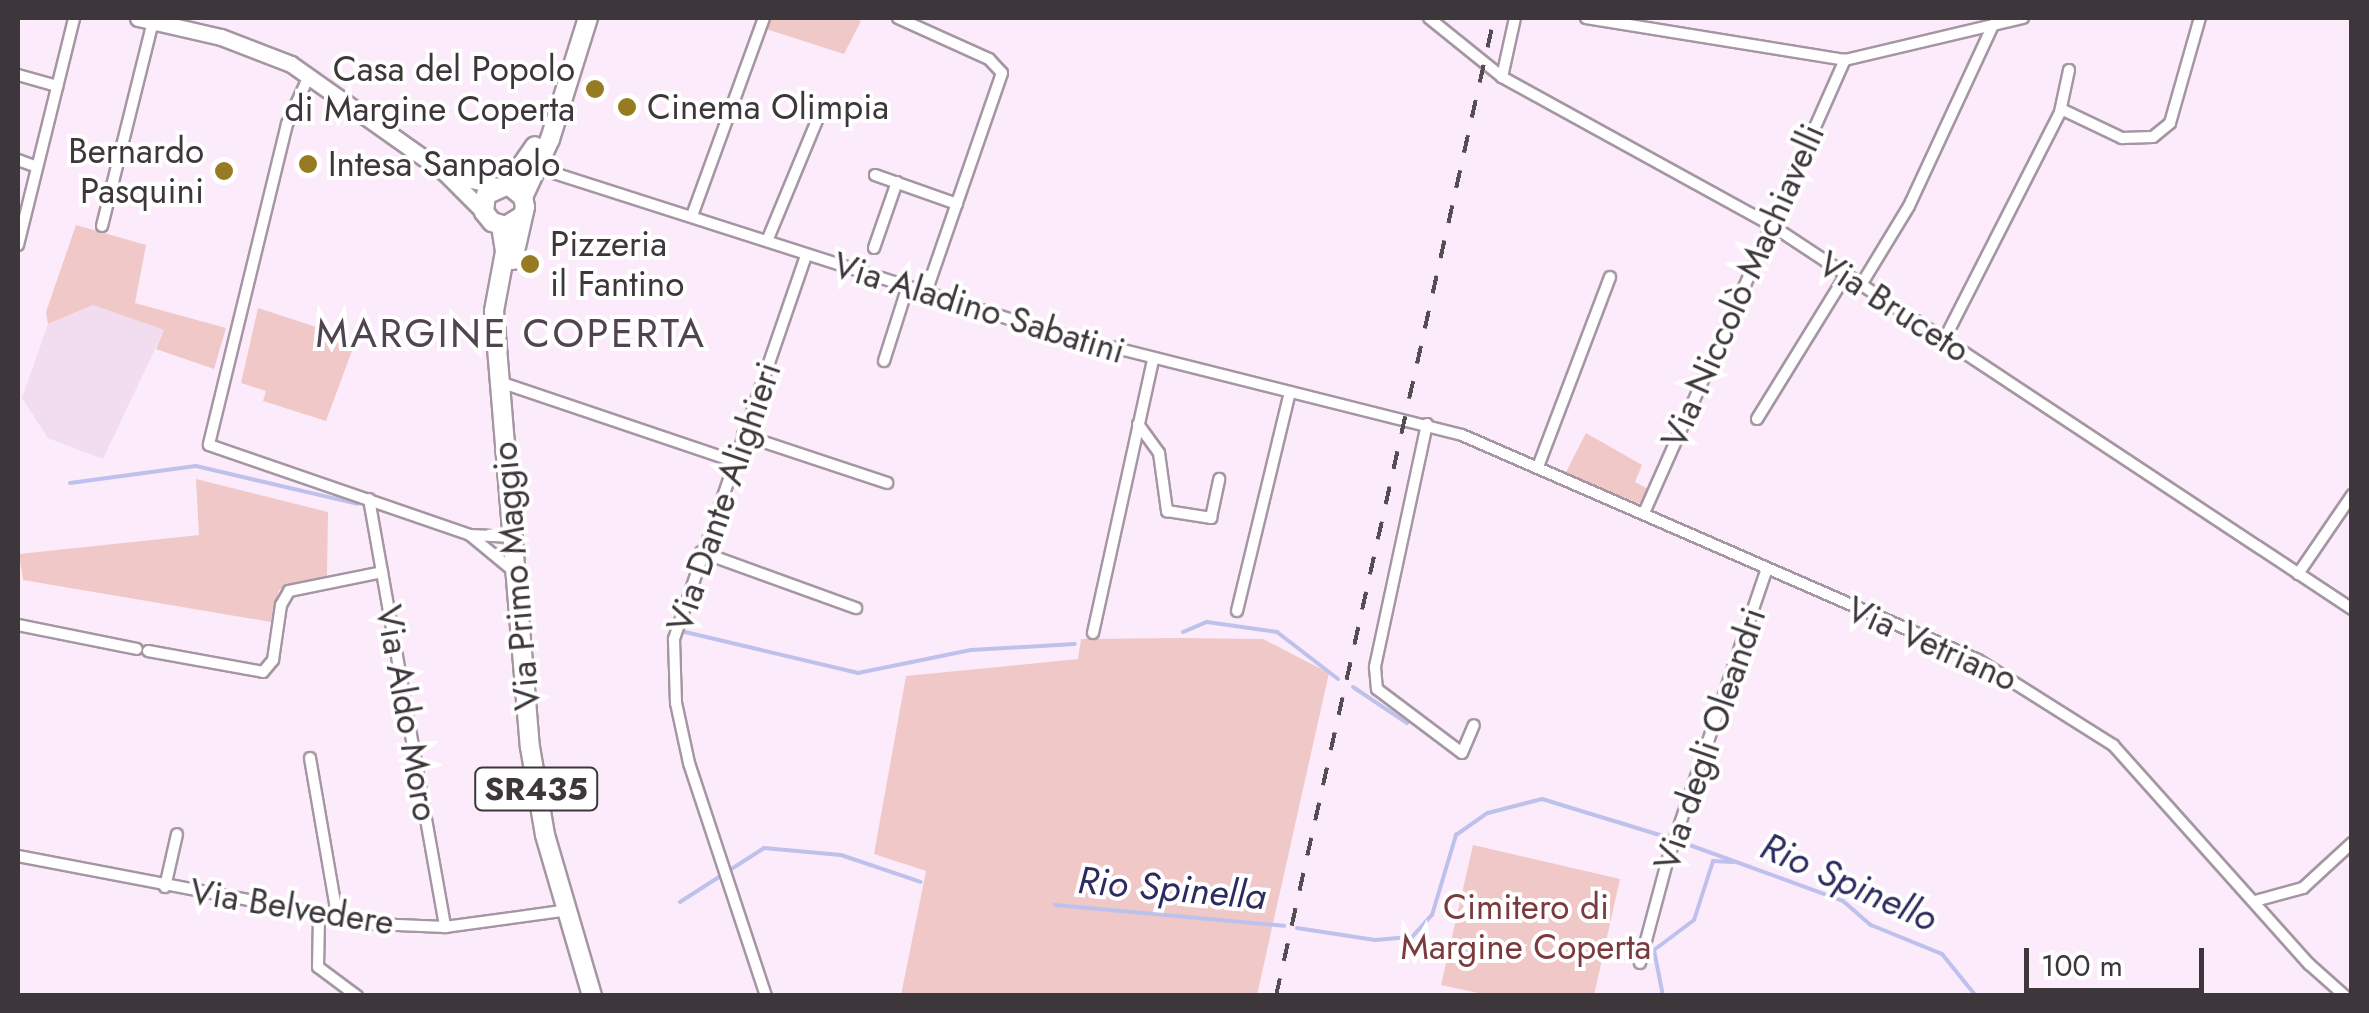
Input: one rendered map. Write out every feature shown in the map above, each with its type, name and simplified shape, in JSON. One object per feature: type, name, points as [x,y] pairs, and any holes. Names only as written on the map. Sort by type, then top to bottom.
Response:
[{"type":"main road","name":"SR435","points":[[497,328],[513,196],[577,18]]},
{"type":"main road","name":"SR435","points":[[513,196],[538,168],[588,18]]},
{"type":"main road","name":"SR435","points":[[484,212],[486,195],[513,196]]},
{"type":"main road","points":[[497,328],[506,252],[501,226],[513,196]]},
{"type":"main road","points":[[484,212],[501,226]]},
{"type":"main road","name":"Via Primo Maggio","points":[[497,328],[538,800],[590,995]]},
{"type":"street","points":[[18,245],[74,18]]},
{"type":"street","points":[[693,214],[764,18]]},
{"type":"street","points":[[898,18],[993,62],[1002,74],[925,295]]},
{"type":"street","name":"Via Bruceto","points":[[1429,18],[1502,77],[1770,225],[2352,610]]},
{"type":"street","points":[[1502,77],[1515,18]]},
{"type":"street","points":[[1586,18],[1846,60],[2023,18]]},
{"type":"street","points":[[2060,109],[2122,138],[2153,137],[2170,123],[2200,18]]},
{"type":"street","points":[[102,226],[146,19],[255,48],[309,76],[445,174],[484,212]]},
{"type":"street","points":[[1861,285],[1910,206],[1993,24]]},
{"type":"street","name":"Via Niccolò Machiavelli","points":[[1644,513],[1846,60]]},
{"type":"street","points":[[1944,340],[2060,109],[2069,70]]},
{"type":"street","points":[[18,75],[57,86]]},
{"type":"street","points":[[309,76],[287,124],[209,445],[470,536],[516,538]]},
{"type":"street","points":[[767,240],[820,114]]},
{"type":"street","points":[[18,160],[37,167]]},
{"type":"street","name":"Via Aladino Sabatini","points":[[538,168],[693,214],[925,295],[1153,360],[1428,424]]},
{"type":"street","points":[[445,174],[513,196]]},
{"type":"street","points":[[875,175],[957,204]]},
{"type":"street","points":[[874,248],[896,182]]},
{"type":"street","name":"Via Dante Alighieri","points":[[766,996],[719,858],[675,691],[675,630],[806,255]]},
{"type":"street","points":[[1758,419],[1846,275]]},
{"type":"street","points":[[1539,464],[1610,276]]},
{"type":"street","points":[[884,360],[907,289]]},
{"type":"street","points":[[1093,634],[1153,360]]},
{"type":"street","points":[[500,382],[734,461]]},
{"type":"street","points":[[1237,611],[1290,392]]},
{"type":"street","points":[[1138,424],[1159,453],[1160,501],[1167,511],[1211,518],[1219,479]]},
{"type":"street","points":[[1428,424],[1375,667],[1378,689],[1462,753],[1474,725]]},
{"type":"street","name":"Via Vetriano","points":[[1428,424],[1539,464],[1766,572],[1978,660],[2076,716],[2114,745],[2345,996]]},
{"type":"street","points":[[743,435],[887,483]]},
{"type":"street","points":[[2298,574],[2352,495]]},
{"type":"street","name":"Via Aldo Moro","points":[[369,499],[445,927]]},
{"type":"street","points":[[470,536],[519,576]]},
{"type":"street","points":[[701,552],[856,608]]},
{"type":"street","points":[[18,625],[263,672],[273,660],[281,605],[290,592],[382,572]]},
{"type":"street","name":"Via degli Oleandri","points":[[1640,963],[1667,862],[1766,572]]},
{"type":"street","points":[[310,758],[338,920]]},
{"type":"street","points":[[164,886],[177,834]]},
{"type":"street","points":[[2256,901],[2303,888],[2352,843]]},
{"type":"street","name":"Via Belvedere","points":[[18,856],[338,920],[445,927],[569,910]]},
{"type":"street","points":[[319,917],[318,968],[357,996]]},
{"type":"shaded area","points":[[93,305],[164,330],[103,459],[48,438],[22,398],[48,324]]},
{"type":"green space","points":[[770,18],[861,21],[844,54],[766,29]]},
{"type":"green space","points":[[76,225],[146,245],[135,303],[226,328],[214,369],[156,349],[164,330],[93,305],[48,324],[46,312]]},
{"type":"green space","points":[[258,308],[356,340],[326,421],[263,401],[266,391],[241,383]]},
{"type":"green space","points":[[1586,433],[1642,465],[1635,482],[1648,489],[1641,504],[1565,474]]},
{"type":"green space","points":[[196,479],[328,512],[327,577],[279,590],[271,622],[23,580],[19,554],[199,535]]},
{"type":"green space","points":[[1081,639],[1263,639],[1329,673],[1257,995],[901,995],[926,871],[874,854],[906,676],[1078,659]]},
{"type":"green space","name":"Cimitero di Margine Coperta","points":[[1473,845],[1620,879],[1594,995],[1487,995],[1441,985]]},
{"type":"waterway","points":[[70,483],[196,466],[358,504]]},
{"type":"waterway","points":[[1183,632],[1207,622],[1277,632],[1338,679]]},
{"type":"waterway","points":[[685,632],[858,673],[971,650],[1075,644]]},
{"type":"waterway","points":[[1353,687],[1407,723]]},
{"type":"waterway","name":"Rio Spinella","points":[[1297,928],[1375,940],[1412,937],[1432,915],[1456,835],[1488,813],[1542,799],[1666,837]]},
{"type":"waterway","name":"Rio Spinello","points":[[1684,843],[1843,901],[1871,925],[1942,954],[1976,996]]},
{"type":"waterway","name":"Rio Spinella","points":[[680,902],[764,848],[841,855],[921,882]]},
{"type":"waterway","points":[[1663,996],[1654,950],[1694,920],[1713,861],[1733,862]]},
{"type":"waterway","name":"Rio Spinella","points":[[1055,905],[1284,926]]},
{"type":"railway","points":[[1276,996],[1494,18]]},
{"type":"place","name":"Casa del Popolo di Margine Coperta","points":[[595,89]]},
{"type":"place","name":"Cinema Olimpia","points":[[627,107]]},
{"type":"place","name":"Intesa Sanpaolo","points":[[308,164]]},
{"type":"place","name":"Bernardo Pasquini","points":[[224,171]]},
{"type":"place","name":"Pizzeria il Fantino","points":[[530,264]]},
{"type":"district","name":"MARGINE COPERTA","points":[[511,333]]}]
